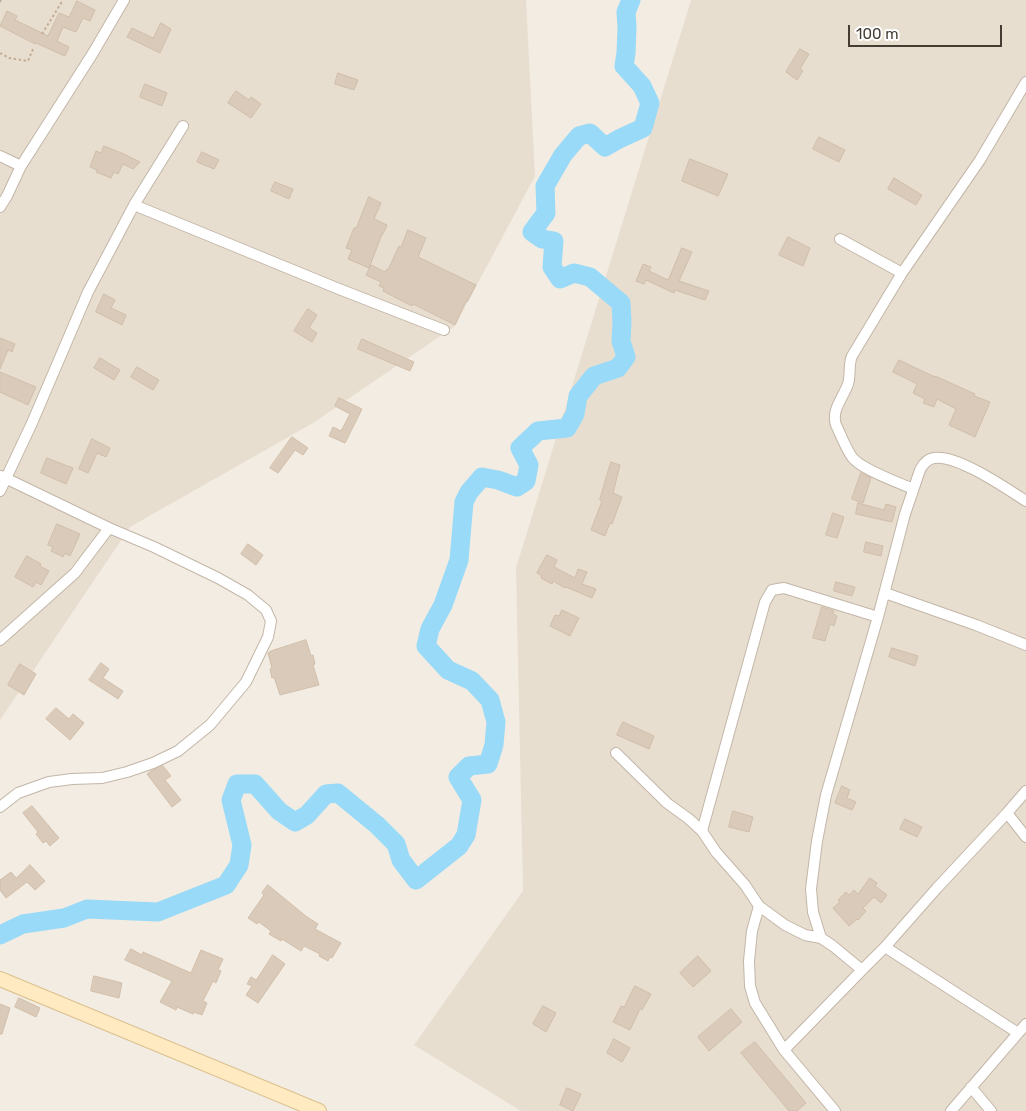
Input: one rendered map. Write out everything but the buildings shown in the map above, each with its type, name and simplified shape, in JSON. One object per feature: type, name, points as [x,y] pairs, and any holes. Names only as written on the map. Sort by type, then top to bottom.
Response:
[{"type":"main road","points":[[0,979],[319,1111]]},
{"type":"street","points":[[0,207],[21,166],[93,53],[124,0]]},
{"type":"street","points":[[913,489],[868,469],[852,458],[836,425],[835,411],[848,384],[850,359],[902,274],[980,160],[1026,82]]},
{"type":"street","points":[[0,491],[3,477],[32,424],[88,292],[134,205],[183,126]]},
{"type":"street","points":[[0,156],[21,166]]},
{"type":"street","points":[[134,205],[444,330]]},
{"type":"street","points":[[840,239],[902,274]]},
{"type":"street","points":[[821,938],[813,912],[811,889],[820,823],[826,795],[885,593],[905,514],[924,464],[934,458],[942,458],[968,466],[1026,501]]},
{"type":"street","points":[[0,807],[18,794],[50,782],[102,778],[127,772],[178,751],[210,725],[246,682],[268,637],[271,621],[266,610],[248,596],[218,578],[3,477]]},
{"type":"street","points":[[0,640],[75,573],[109,528]]},
{"type":"street","points":[[702,831],[766,602],[772,590],[784,588],[878,617]]},
{"type":"street","points":[[885,593],[1026,644]]},
{"type":"street","points":[[616,753],[667,803],[702,831],[716,852],[745,885],[759,906],[785,925],[806,935],[821,938],[862,970]]},
{"type":"street","points":[[784,1050],[885,947],[1026,791]]},
{"type":"street","points":[[1007,813],[1026,837]]},
{"type":"street","points":[[759,906],[752,931],[749,961],[750,986],[755,1003],[784,1050],[835,1111]]},
{"type":"street","points":[[885,947],[1018,1033]]},
{"type":"street","points":[[951,1111],[1026,1024]]},
{"type":"street","points":[[971,1087],[991,1111]]},
{"type":"path","points":[[42,34],[62,0]]},
{"type":"path","points":[[0,53],[9,58],[28,60],[33,49]]},
{"type":"shaded area","points":[[0,0],[526,0],[535,176],[455,326],[313,423],[130,527],[0,720]]},
{"type":"shaded area","points":[[691,0],[1026,0],[1026,1111],[521,1111],[414,1045],[523,891],[516,568]]},
{"type":"waterway","points":[[0,935],[23,924],[64,918],[87,909],[158,912],[226,885],[239,865],[242,845],[231,800],[237,784],[255,784],[279,811],[295,822],[307,815],[326,794],[338,793],[377,825],[396,844],[401,860],[416,880],[459,846],[466,835],[472,800],[458,777],[469,766],[488,764],[494,745],[496,722],[490,700],[472,681],[448,670],[426,646],[430,629],[443,605],[459,560],[464,502],[469,492],[482,477],[498,480],[517,487],[526,481],[529,465],[520,448],[538,431],[567,428],[575,414],[578,396],[594,376],[618,368],[626,357],[621,341],[621,303],[590,277],[574,273],[560,279],[552,267],[554,241],[542,239],[532,232],[546,213],[545,186],[563,155],[579,136],[590,133],[605,147],[643,128],[650,103],[642,86],[624,66],[627,27],[626,12],[631,0]]}]
